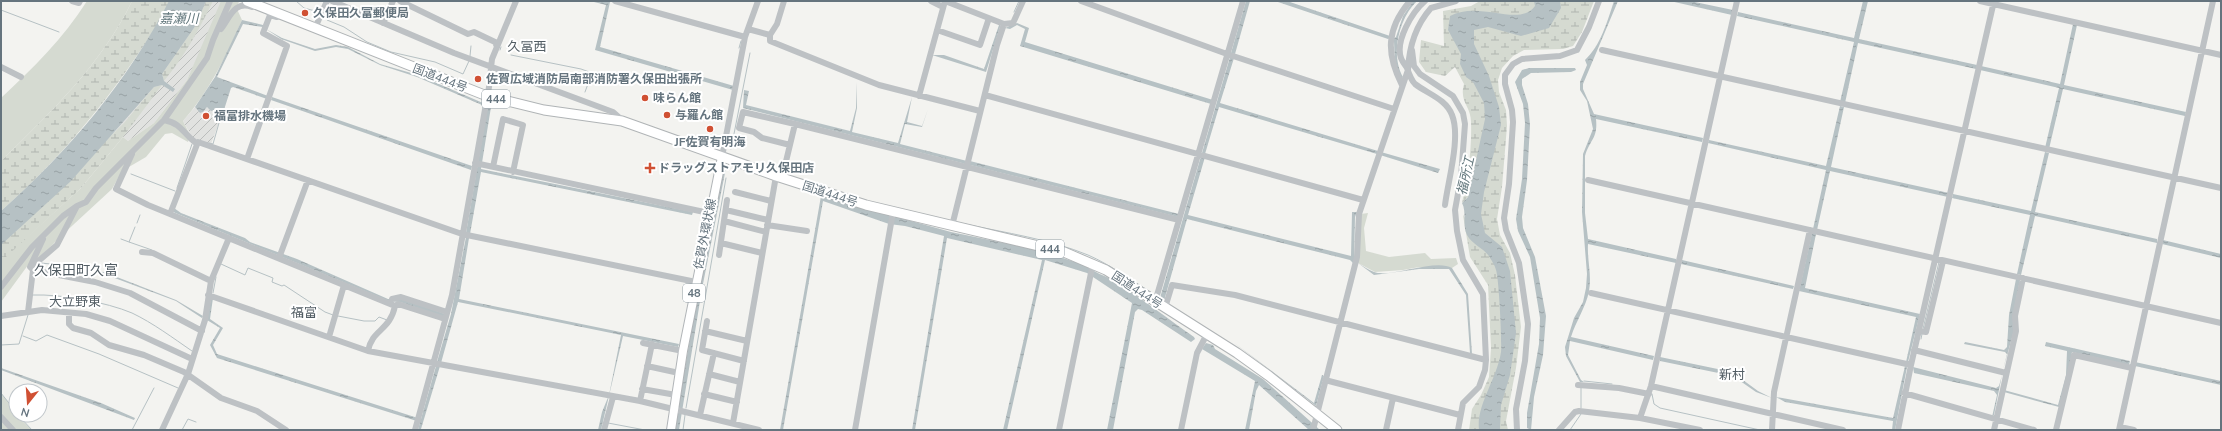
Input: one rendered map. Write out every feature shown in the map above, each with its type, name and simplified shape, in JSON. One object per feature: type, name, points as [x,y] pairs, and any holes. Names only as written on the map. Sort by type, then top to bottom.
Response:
[{"type":"highway","name":"国道444号","points":[[244,2],[274,14],[300,22],[488,96],[544,110],[622,121],[892,218],[952,226],[1064,252],[1092,265],[1207,334],[1269,376],[1337,430]]},
{"type":"main road","name":"佐賀外環状線","points":[[670,430],[677,409],[676,395],[679,373],[709,213],[722,157]]},
{"type":"street","points":[[72,1],[78,3],[80,1]]},
{"type":"street","points":[[1,287],[16,267],[63,216],[77,206],[86,202],[96,188],[132,154],[164,120],[207,58],[230,1]]},
{"type":"street","points":[[315,28],[327,1]]},
{"type":"street","points":[[332,1],[490,67],[613,112],[622,121]]},
{"type":"street","points":[[383,23],[393,1]]},
{"type":"street","points":[[400,1],[471,33],[495,42],[497,47]]},
{"type":"street","points":[[415,430],[437,364],[447,312],[466,235],[488,96],[490,67],[516,1]]},
{"type":"street","points":[[615,1],[745,37]]},
{"type":"street","points":[[722,157],[745,37],[758,1]]},
{"type":"street","points":[[784,1],[777,24],[770,35],[770,41],[856,77],[919,96],[980,111]]},
{"type":"street","points":[[931,1],[944,3],[1004,24],[1012,23],[1023,1]]},
{"type":"street","points":[[1081,1],[1227,54],[1394,109]]},
{"type":"street","points":[[1155,302],[1243,1]]},
{"type":"street","points":[[1402,85],[1393,67],[1390,41],[1399,18],[1410,1]]},
{"type":"street","points":[[1424,1],[1416,9],[1408,22],[1401,44],[1400,57],[1414,83],[1443,102],[1452,113],[1455,124],[1451,175],[1445,205]]},
{"type":"street","points":[[1313,427],[1357,258],[1359,214],[1408,70],[1412,46],[1419,24],[1431,8],[1456,1]]},
{"type":"street","points":[[1517,430],[1516,409],[1525,361],[1528,324],[1519,263],[1506,230],[1504,218],[1509,184],[1513,122],[1512,110],[1505,84],[1505,75],[1513,64],[1522,58],[1568,55],[1577,50],[1587,32],[1599,1]]},
{"type":"street","points":[[1640,418],[1651,386],[1737,1]]},
{"type":"street","points":[[1980,1],[1993,2],[2221,55]]},
{"type":"street","points":[[2134,430],[2120,428],[2213,1]]},
{"type":"street","points":[[218,32],[234,10],[244,2]]},
{"type":"street","points":[[1898,430],[1904,393],[1936,259],[1993,2]]},
{"type":"street","points":[[919,96],[944,3]]},
{"type":"street","points":[[247,159],[288,46],[263,33],[274,14]]},
{"type":"street","points":[[937,30],[980,45],[989,18]]},
{"type":"street","points":[[952,226],[980,111],[1004,24]]},
{"type":"street","points":[[748,29],[770,35]]},
{"type":"street","points":[[1412,46],[1414,66],[1420,74],[1446,89],[1453,96],[1463,113],[1465,124],[1461,177],[1455,210],[1457,231],[1463,260],[1483,294],[1486,370],[1479,388],[1463,403],[1458,430]]},
{"type":"street","points":[[1602,50],[1964,132],[2221,188]]},
{"type":"street","points":[[1,67],[21,77]]},
{"type":"street","points":[[985,95],[1363,200]]},
{"type":"street","points":[[790,146],[762,138],[754,132],[739,128],[743,112],[1179,220]]},
{"type":"street","points":[[493,167],[503,118],[523,124],[513,172]]},
{"type":"street","points":[[164,120],[176,123],[182,127],[188,137],[196,143],[198,142],[466,235],[696,282]]},
{"type":"street","points":[[733,423],[771,201],[790,146],[795,124]]},
{"type":"street","points":[[171,211],[196,143]]},
{"type":"street","points":[[132,154],[116,189],[171,211],[229,238],[281,255],[344,285],[393,303],[446,319]]},
{"type":"street","points":[[478,164],[709,213]]},
{"type":"street","points":[[281,255],[308,180]]},
{"type":"street","points":[[1588,180],[2221,323]]},
{"type":"street","points":[[735,192],[771,201]]},
{"type":"street","points":[[719,255],[728,200]]},
{"type":"street","points":[[28,312],[33,270],[36,264],[57,245],[77,206]]},
{"type":"street","points":[[726,210],[807,231]]},
{"type":"street","points":[[855,430],[892,218]]},
{"type":"street","points":[[724,221],[766,232]]},
{"type":"street","points":[[1772,430],[1774,415],[1774,392],[1810,230]]},
{"type":"street","points":[[33,270],[30,267],[42,238]]},
{"type":"street","points":[[162,430],[202,331],[211,296],[211,281],[229,238]]},
{"type":"street","points":[[721,243],[762,253]]},
{"type":"street","points":[[142,252],[153,253],[211,281]]},
{"type":"street","points":[[1918,331],[1926,332],[1943,261]]},
{"type":"street","points":[[1059,430],[1092,265]]},
{"type":"street","points":[[33,270],[95,282],[130,293],[202,331]]},
{"type":"street","points":[[1994,430],[2016,331],[2015,316],[2023,278]]},
{"type":"street","points":[[329,337],[344,285]]},
{"type":"street","points":[[1165,308],[1172,285],[1235,295],[1486,360]]},
{"type":"street","points":[[1591,293],[1911,365]]},
{"type":"street","points":[[211,296],[368,352],[640,401],[700,414],[759,430]]},
{"type":"street","points":[[368,352],[370,340],[390,323],[393,303],[401,297],[447,312]]},
{"type":"street","points":[[1,316],[42,310],[86,314],[110,321],[190,359]]},
{"type":"street","points":[[69,313],[69,324],[73,328],[90,333],[109,345],[144,355],[186,373],[222,398],[257,411],[286,430]]},
{"type":"street","points":[[707,321],[702,350],[744,361]]},
{"type":"street","points":[[705,331],[747,341]]},
{"type":"street","points":[[1181,430],[1197,353],[1207,334]]},
{"type":"street","points":[[643,343],[683,351]]},
{"type":"street","points":[[640,401],[652,344]]},
{"type":"street","points":[[1914,350],[2006,373]]},
{"type":"street","points":[[700,414],[714,353]]},
{"type":"street","points":[[2056,430],[2074,355],[2132,368]]},
{"type":"street","points":[[647,366],[679,373]]},
{"type":"street","points":[[709,374],[740,382]]},
{"type":"street","points":[[1325,380],[1460,415]]},
{"type":"street","points":[[1580,384],[1649,394]]},
{"type":"street","points":[[1651,386],[1843,430]]},
{"type":"street","points":[[642,389],[676,395]]},
{"type":"street","points":[[1904,393],[2034,430]]},
{"type":"street","points":[[704,394],[737,402]]},
{"type":"street","points":[[604,425],[610,396]]},
{"type":"street","points":[[1386,430],[1393,398]]},
{"type":"street","points":[[1559,430],[1575,412],[1580,411],[1640,418],[1700,430]]},
{"type":"street","points":[[1,417],[12,430]]},
{"type":"shaded area","points":[[188,1],[233,1],[211,28],[187,80],[154,123],[128,141],[116,131]]},
{"type":"shaded area","points":[[195,107],[200,113],[207,107],[218,113],[220,120],[211,144],[193,139],[183,121]]},
{"type":"green space","points":[[87,1],[132,1],[106,46],[74,87],[1,161],[1,98],[58,40]]},
{"type":"green space","points":[[132,1],[172,1],[135,58],[95,113],[50,164],[1,211],[1,161],[74,87],[106,46]]},
{"type":"green space","points":[[206,1],[213,1],[191,43],[164,81],[162,74],[196,25]]},
{"type":"green space","points":[[221,1],[239,1],[237,9],[242,20],[209,86],[183,121],[190,135],[188,142],[172,133],[165,134],[146,157],[122,171],[112,189],[60,237],[36,262],[31,261],[1,302],[1,257],[6,256],[81,188],[123,137],[128,141],[154,123],[187,80]]},
{"type":"green space","points":[[1480,1],[1541,1],[1535,18],[1457,16],[1487,105],[1486,122],[1468,197],[1462,203],[1471,142],[1470,117],[1463,95],[1464,84],[1455,67],[1445,76],[1426,72],[1419,62],[1421,40],[1444,46],[1443,11],[1471,6]]},
{"type":"green space","points":[[1554,1],[1594,1],[1582,32],[1573,46],[1563,49],[1524,50],[1513,56],[1502,68],[1498,80],[1499,92],[1506,110],[1507,126],[1502,187],[1497,219],[1500,235],[1510,253],[1515,275],[1521,327],[1516,368],[1506,421],[1508,430],[1493,430],[1507,374],[1507,273],[1483,235],[1475,218],[1497,126],[1468,41],[1470,29],[1489,23],[1521,34]]},
{"type":"green space","points":[[162,85],[123,137],[81,188],[6,257],[1,257],[1,241],[124,123],[154,87]]},
{"type":"green space","points":[[1368,213],[1364,228],[1366,251],[1389,257],[1425,253],[1431,259],[1456,258],[1458,264],[1452,268],[1419,267],[1375,272],[1358,263],[1361,214]]},
{"type":"green space","points":[[1463,215],[1498,267],[1504,347],[1483,430],[1469,430],[1472,409],[1481,395],[1489,377],[1491,348],[1488,285],[1470,257]]},
{"type":"green space","points":[[1,393],[8,402],[8,423],[25,423],[32,430],[1,430]]},
{"type":"water","name":"嘉瀬川","points":[[169,1],[206,1],[196,25],[162,74],[164,81],[175,89],[173,92],[162,85],[154,87],[71,181],[1,245],[1,211],[50,165],[95,114],[135,59],[153,31]]},
{"type":"water","points":[[590,1],[610,2],[600,47],[734,86],[733,90],[595,50],[606,5]]},
{"type":"water","points":[[1246,1],[1250,1],[1235,54],[1231,53]]},
{"type":"water","points":[[1275,1],[1287,1],[1390,36],[1390,38],[1388,39]]},
{"type":"water","points":[[1413,1],[1417,1],[1405,17],[1398,37],[1397,58],[1403,77],[1401,80],[1395,67],[1394,41],[1392,40],[1396,37],[1403,16]]},
{"type":"water","points":[[1534,1],[1560,1],[1561,8],[1549,28],[1521,36],[1488,27],[1474,30],[1474,44],[1489,76],[1499,107],[1501,125],[1484,192],[1481,214],[1485,233],[1502,247],[1510,271],[1516,333],[1510,375],[1501,405],[1500,430],[1479,430],[1481,411],[1499,362],[1501,352],[1499,297],[1495,266],[1487,253],[1467,235],[1462,203],[1468,197],[1485,119],[1484,103],[1473,82],[1466,77],[1460,64],[1461,54],[1448,30],[1450,16],[1462,12],[1474,11],[1519,15],[1528,12],[1535,6]]},
{"type":"water","points":[[1614,1],[1618,1],[1583,84],[1583,89],[1594,114],[1703,138],[1702,142],[1596,119],[1595,135],[1585,156],[1585,213],[1588,239],[1676,259],[1676,263],[1588,244],[1590,279],[1589,291],[1586,303],[1571,337],[1654,356],[1653,360],[1570,341],[1568,355],[1581,380],[1584,382],[1580,382],[1566,356],[1565,347],[1574,318],[1583,302],[1587,274],[1582,212],[1583,154],[1593,129],[1587,101],[1580,90],[1580,82],[1587,65],[1585,60],[1591,54],[1599,40]]},
{"type":"water","points":[[1670,1],[1690,1],[1733,10],[1732,15]]},
{"type":"water","points":[[1863,1],[1868,1],[1859,39],[1977,65],[1976,69],[1858,43],[1845,103],[1840,102],[1854,42],[1737,16],[1738,12],[1854,38]]},
{"type":"water","points":[[242,20],[263,25],[263,27],[243,24],[217,77],[268,96],[267,99],[233,87],[231,88],[222,116],[219,116],[214,110],[211,111],[207,107],[200,113],[195,107],[215,77]]},
{"type":"water","points":[[1017,23],[1029,28],[1025,42],[1213,100],[1211,104],[1020,46],[1025,29],[1017,25],[1010,29],[1005,28]]},
{"type":"water","points":[[1001,24],[986,72],[932,55],[944,55],[984,69],[999,25]]},
{"type":"water","points":[[2073,24],[2077,25],[2064,85],[2186,112],[2185,116],[2063,89],[2049,149],[2045,148],[2059,88],[1980,70],[1981,66],[2060,84]]},
{"type":"water","points":[[266,29],[282,38],[315,49],[336,45],[348,47],[380,64],[418,75],[483,103],[482,105],[417,77],[380,65],[348,49],[336,47],[315,51],[281,39]]},
{"type":"water","points":[[1230,57],[1234,58],[1220,103],[1378,151],[1377,154],[1219,107],[1205,154],[1202,153]]},
{"type":"water","points":[[1529,68],[1575,68],[1576,70],[1571,72],[1531,73],[1522,79],[1522,85],[1528,104],[1530,125],[1527,180],[1522,217],[1523,228],[1535,257],[1546,316],[1543,355],[1534,397],[1531,430],[1527,428],[1527,413],[1539,344],[1540,318],[1530,257],[1518,231],[1516,219],[1522,179],[1525,123],[1523,104],[1515,82],[1522,70]]},
{"type":"water","points":[[857,82],[857,108],[852,132],[898,143],[912,97],[907,122],[922,126],[928,109],[922,127],[905,124],[900,144],[967,161],[966,164],[743,108],[744,90],[749,91],[746,105],[850,131],[856,108]]},
{"type":"water","points":[[272,97],[472,166],[471,170],[271,100]]},
{"type":"water","points":[[488,104],[491,107],[481,169],[693,212],[692,215],[481,172],[470,234],[466,233]]},
{"type":"water","points":[[1840,106],[1844,107],[1831,167],[1949,193],[1948,197],[1830,171],[1817,230],[1813,229],[1826,170],[1708,143],[1709,140],[1826,166]]},
{"type":"water","points":[[1381,152],[1440,169],[1438,173],[1380,155]]},
{"type":"water","points":[[2045,152],[2049,153],[2035,212],[2157,239],[2157,243],[2035,216],[2021,275],[2017,274],[2030,215],[1952,198],[1953,194],[2031,211]]},
{"type":"water","points":[[1201,156],[1205,157],[1188,215],[1351,256],[1352,212],[1357,212],[1355,217],[1354,264],[1350,260],[1187,219],[1164,301],[1160,298]]},
{"type":"water","points":[[970,161],[1179,214],[1178,217],[970,165]]},
{"type":"water","points":[[723,168],[726,168],[702,289],[679,430],[674,430],[699,287]]},
{"type":"water","points":[[821,196],[951,232],[1039,250],[1084,265],[1116,282],[1146,302],[1195,339],[1191,342],[1142,310],[1138,309],[1135,312],[1113,430],[1107,430],[1132,303],[1087,273],[1045,260],[1007,430],[1003,430],[1042,260],[947,238],[915,430],[912,430],[944,236],[905,226],[889,224],[823,201],[783,430],[780,430]]},
{"type":"water","points":[[174,208],[181,213],[245,238],[250,242],[297,259],[388,299],[402,299],[445,314],[444,317],[400,302],[389,301],[173,212]]},
{"type":"water","points":[[1812,233],[1816,234],[1805,288],[1920,314],[1908,362],[1906,362],[1916,317],[1799,291]]},
{"type":"water","points":[[466,237],[469,238],[459,299],[679,344],[678,347],[623,336],[601,430],[598,430],[602,412],[609,395],[621,335],[458,302],[441,363],[437,362],[451,314]]},
{"type":"water","points":[[2163,240],[2221,254],[2221,258],[2162,244]]},
{"type":"water","points":[[1682,260],[1794,286],[1793,289],[1681,264]]},
{"type":"water","points":[[1358,263],[1374,272],[1382,273],[1435,265],[1452,268],[1468,294],[1472,354],[1470,353],[1466,295],[1449,269],[1419,269],[1374,275]]},
{"type":"water","points":[[104,272],[176,300],[203,316],[202,318],[176,301],[104,274]]},
{"type":"water","points":[[2016,279],[2020,280],[2013,315],[2013,334],[2003,370],[2007,354],[2005,352],[1964,344],[1965,342],[2004,350],[2007,347],[2009,315]]},
{"type":"water","points":[[211,298],[213,298],[210,319],[223,328],[213,345],[217,354],[421,419],[436,366],[440,366],[421,429],[423,430],[418,430],[420,422],[217,358],[210,345],[220,328],[207,320]]},
{"type":"water","points":[[1233,342],[1314,403],[1322,375],[1324,376],[1316,406]]},
{"type":"water","points":[[2046,342],[2130,361],[2129,365],[2072,352],[2068,376],[2059,407],[2004,392],[2004,390],[2058,405],[2066,375],[2067,351],[2045,346]]},
{"type":"water","points":[[1206,343],[1213,345],[1215,349],[1263,379],[1320,430],[1309,430],[1259,385],[1256,391],[1249,430],[1245,430],[1255,381],[1202,349]]},
{"type":"water","points":[[1660,357],[1732,372],[1758,391],[1772,398],[1756,392],[1733,376],[1660,361]]},
{"type":"water","points":[[2135,362],[2221,381],[2221,385],[2135,366]]},
{"type":"water","points":[[1905,366],[1907,367],[1895,430],[1892,430],[1893,421],[1785,402],[1776,397],[1893,418]]},
{"type":"water","points":[[1913,367],[1996,388],[1999,386],[2002,375],[1994,415],[1992,417],[1997,395],[1994,391],[1914,373]]},
{"type":"water","points":[[1,368],[44,383],[36,383],[1,370]]},
{"type":"water","points":[[48,384],[101,403],[135,418],[134,420],[48,388]]},
{"type":"waterway","points":[[296,1],[304,8],[319,12]]},
{"type":"waterway","points":[[1014,12],[1019,1]]},
{"type":"waterway","points":[[1,10],[59,32]]},
{"type":"waterway","points":[[324,14],[327,20],[344,27],[367,42],[391,52],[435,62],[463,74],[469,61]]},
{"type":"waterway","points":[[739,48],[741,41]]},
{"type":"waterway","points":[[470,56],[471,46]]},
{"type":"waterway","points":[[731,149],[750,53]]},
{"type":"waterway","points":[[511,55],[581,69],[592,73],[585,92]]},
{"type":"waterway","points":[[209,143],[213,144],[221,116]]},
{"type":"waterway","points":[[177,188],[192,144]]},
{"type":"waterway","points":[[131,174],[175,191]]},
{"type":"waterway","points":[[686,408],[726,178]]},
{"type":"waterway","points":[[137,223],[140,215]]},
{"type":"waterway","points":[[965,224],[1027,237],[1073,249],[1105,263],[1154,294]]},
{"type":"waterway","points":[[135,227],[129,242],[152,250]]},
{"type":"waterway","points":[[121,239],[129,242]]},
{"type":"waterway","points":[[1923,329],[1939,262]]},
{"type":"waterway","points":[[41,263],[105,273]]},
{"type":"waterway","points":[[221,264],[245,275],[248,268],[273,278],[272,282],[282,286],[284,285],[325,312],[333,315]]},
{"type":"waterway","points":[[213,293],[216,277]]},
{"type":"waterway","points":[[33,295],[70,297],[110,305],[148,321],[192,351]]},
{"type":"waterway","points":[[1,345],[19,344],[28,315]]},
{"type":"waterway","points":[[338,316],[364,321],[375,321],[379,317],[387,320]]},
{"type":"waterway","points":[[1921,339],[1922,334]]},
{"type":"waterway","points":[[23,336],[36,341],[47,335],[99,354],[178,388]]},
{"type":"waterway","points":[[1584,381],[1612,384]]},
{"type":"waterway","points":[[132,430],[154,388]]},
{"type":"waterway","points":[[1581,388],[1581,408]]},
{"type":"waterway","points":[[1,393],[8,402]]},
{"type":"waterway","points":[[1652,394],[1654,404],[1660,408],[1760,430]]},
{"type":"waterway","points":[[1570,430],[1581,414]]},
{"type":"waterway","points":[[683,430],[685,415]]},
{"type":"waterway","points":[[182,430],[188,419],[196,422]]},
{"type":"waterway","points":[[25,423],[32,430]]},
{"type":"waterway","points":[[608,423],[645,430]]},
{"type":"place","name":"久保田久富郵便局","points":[[305,13]]},
{"type":"place","name":"佐賀広域消防局南部消防署久保田出張所","points":[[478,79]]},
{"type":"place","name":"味らん館","points":[[645,98]]},
{"type":"place","name":"与羅ん館","points":[[667,115]]},
{"type":"place","name":"福富排水機場","points":[[206,116]]},
{"type":"place","name":"JF佐賀有明海","points":[[710,129]]},
{"type":"place","name":"ドラッグストアモリ久保田店","points":[[650,168]]},
{"type":"district","name":"久冨西","points":[[527,47]]},
{"type":"district","name":"久保田町久富","points":[[76,270]]},
{"type":"district","name":"大立野東","points":[[75,302]]},
{"type":"district","name":"福富","points":[[304,313]]},
{"type":"district","name":"新村","points":[[1732,375]]},
{"type":"water label","name":"福所江","points":[[1466,176]]}]
